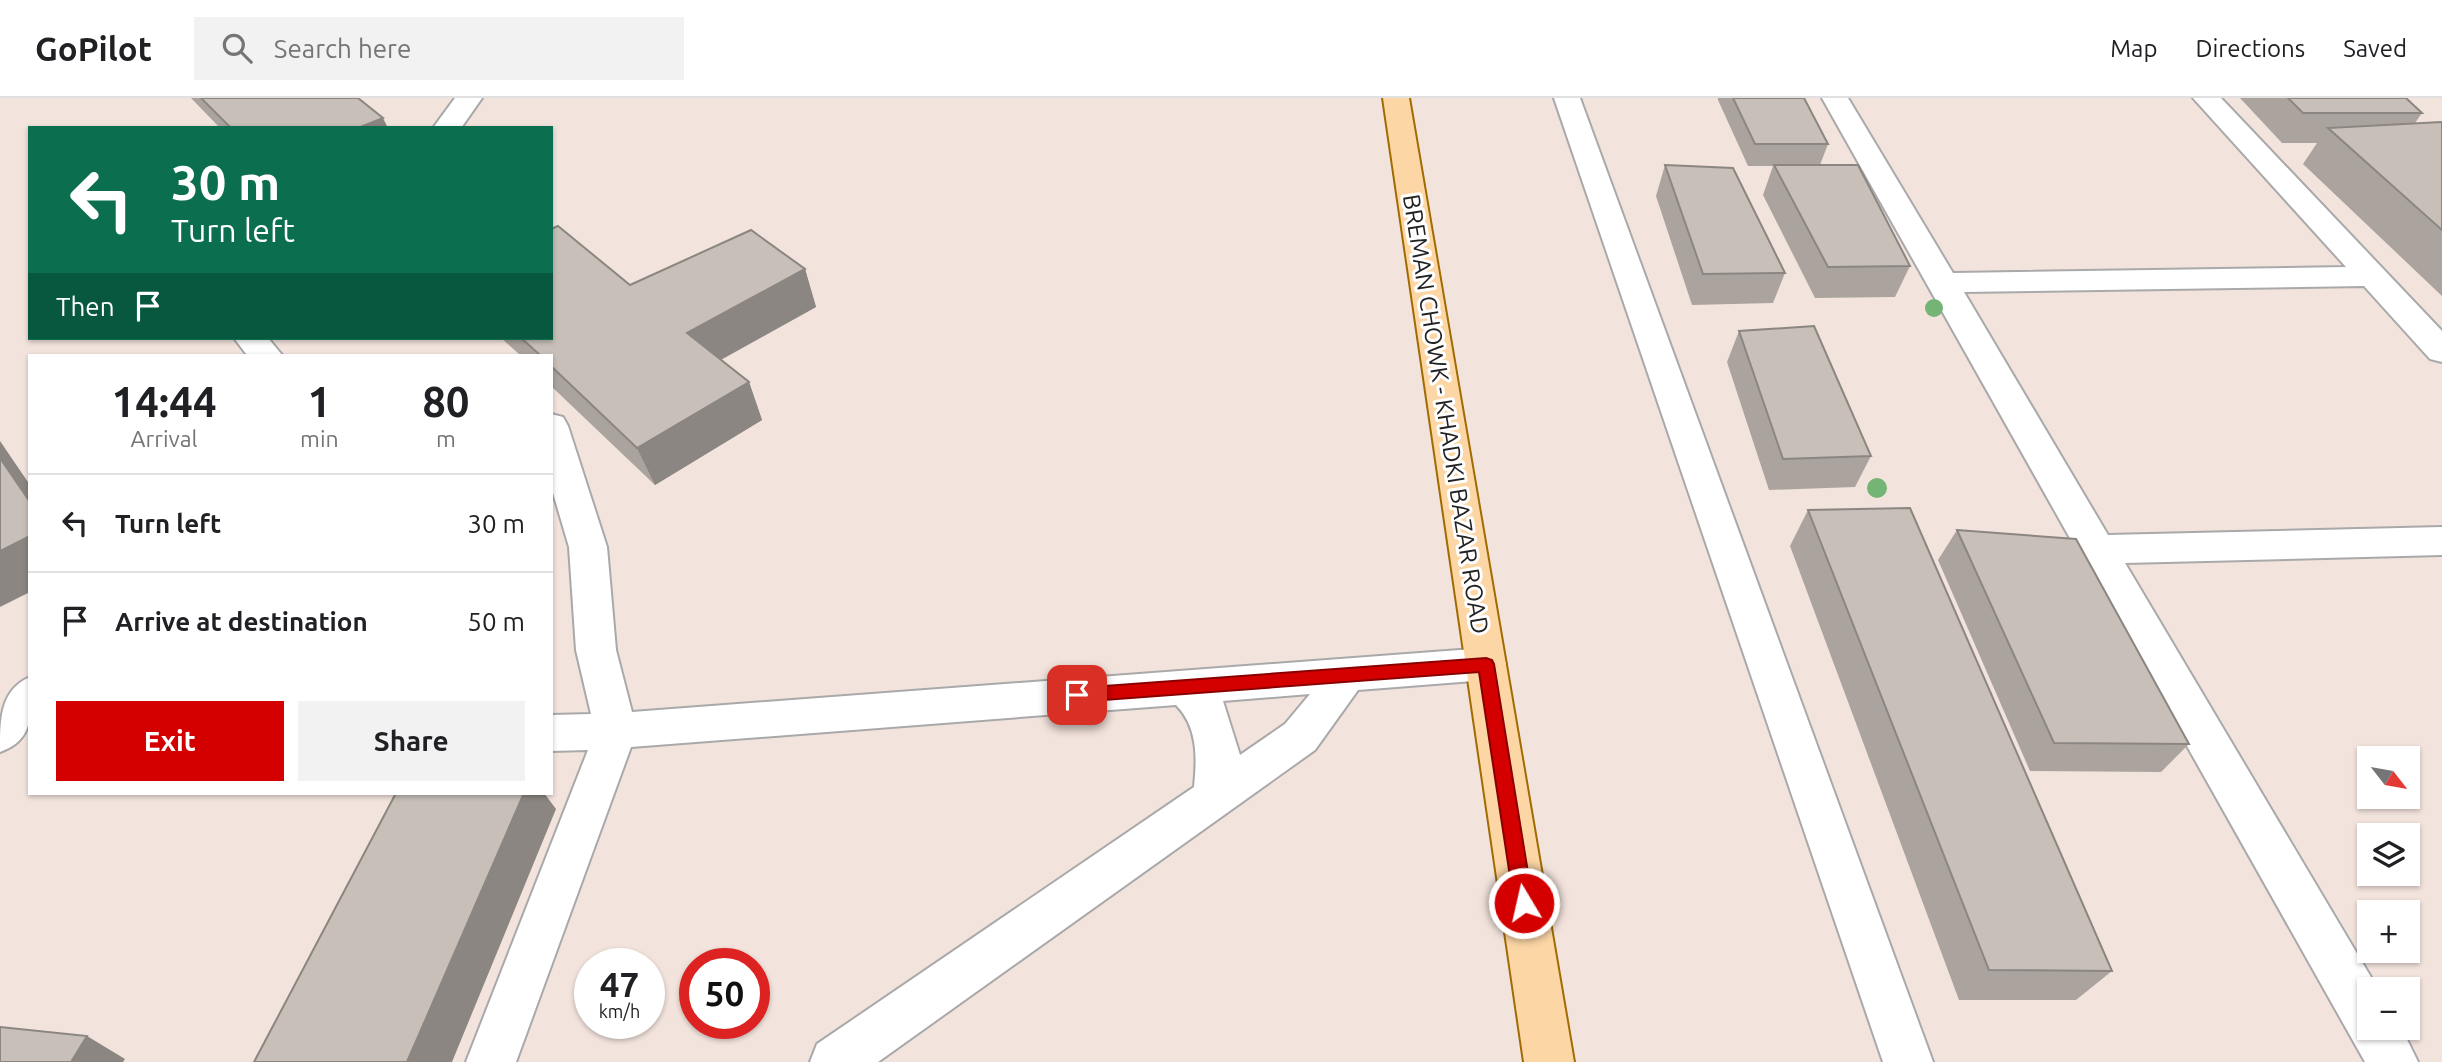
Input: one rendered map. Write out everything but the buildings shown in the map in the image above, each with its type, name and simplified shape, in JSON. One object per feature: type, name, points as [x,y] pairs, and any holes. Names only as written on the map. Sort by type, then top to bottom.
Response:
[{"type":"main road","name":"BREMAN CHOWK - KHADKI BAZAR ROAD","points":[[1396,98],[1549,1062]]},
{"type":"street","points":[[448,126],[469,98]]},
{"type":"street","points":[[1567,98],[1908,1062]]},
{"type":"street","points":[[1835,98],[2357,998]]},
{"type":"street","points":[[2206,98],[2442,351]]},
{"type":"street","points":[[1943,283],[2372,276]]},
{"type":"street","points":[[252,340],[264,354]]},
{"type":"street","points":[[280,354],[290,340]]},
{"type":"street","points":[[491,1062],[616,731],[596,650],[588,547],[553,433]]},
{"type":"street","points":[[2098,549],[2442,541]]},
{"type":"street","points":[[553,733],[616,731],[1486,664]]},
{"type":"street","points":[[835,1062],[1300,737],[1345,676]]},
{"type":"street","points":[[1185,687],[1205,707],[1219,755],[1215,796]]},
{"type":"street","points":[[0,734],[28,697]]},
{"type":"street","points":[[0,747],[28,746]]},
{"type":"street","points":[[2380,1040],[2393,1062]]},
{"type":"shaded area","points":[[0,98],[2442,98],[2442,1062],[0,1062]]},
{"type":"route","points":[[1077,695],[1486,664],[1524,903]]}]
